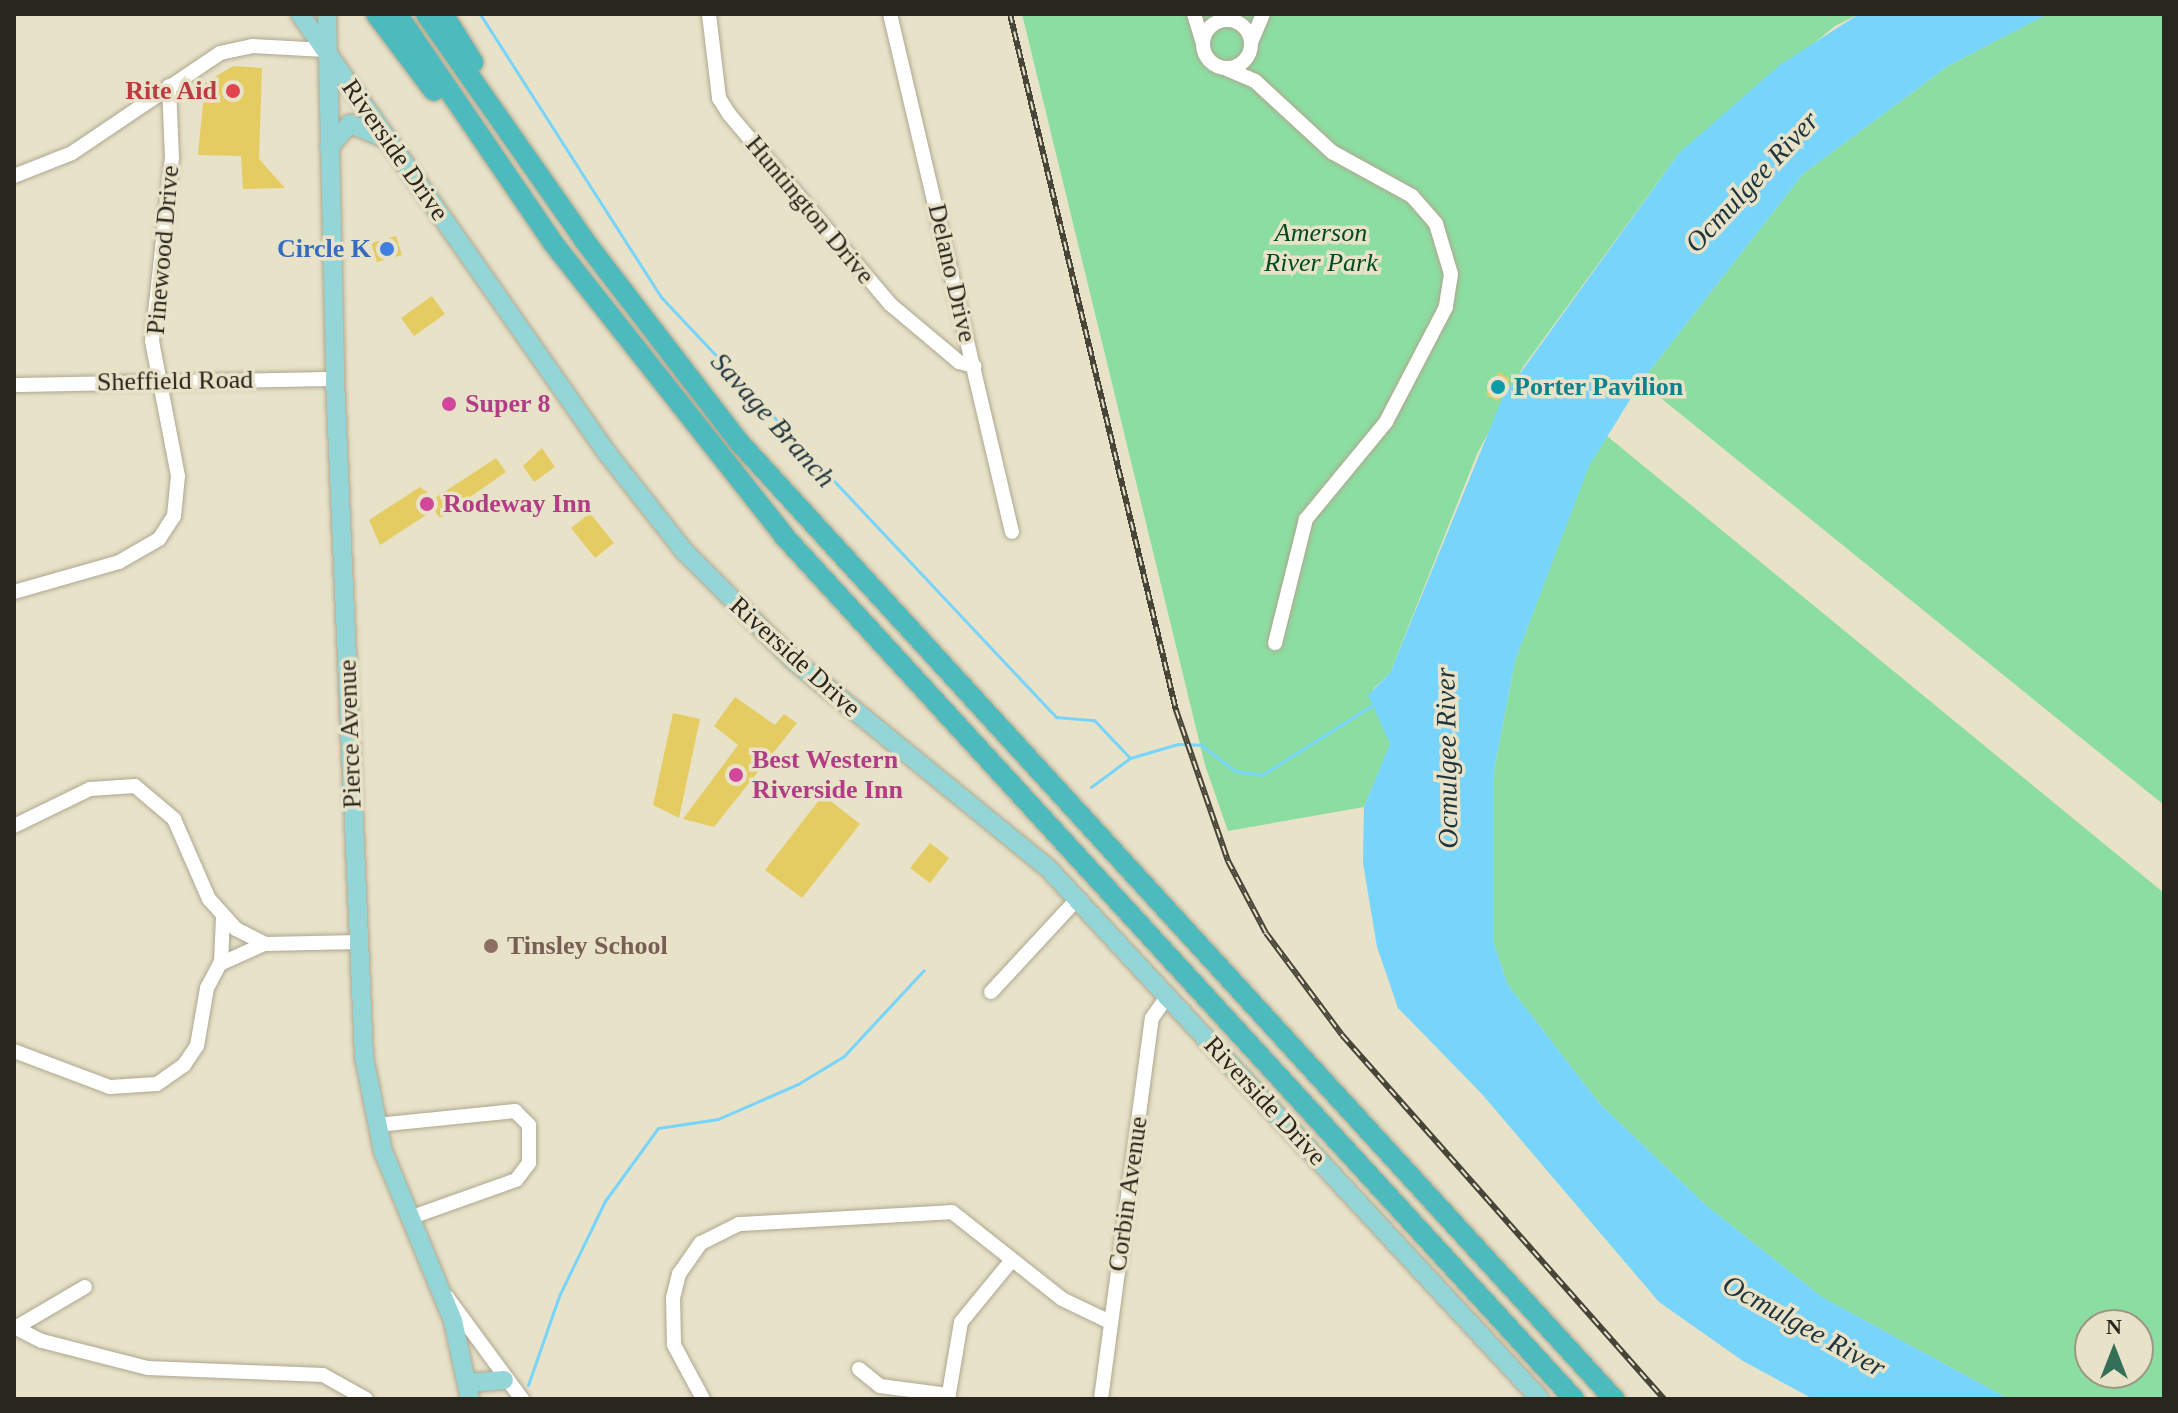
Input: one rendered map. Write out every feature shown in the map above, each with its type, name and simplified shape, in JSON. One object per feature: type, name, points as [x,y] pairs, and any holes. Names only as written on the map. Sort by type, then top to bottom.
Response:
[{"type":"highway","points":[[376,14],[526,205],[678,409],[784,536],[1574,1399]]},
{"type":"highway","points":[[397,14],[526,205]]},
{"type":"highway","points":[[426,14],[501,115],[656,338],[788,499],[1614,1399]]},
{"type":"highway","points":[[443,14],[501,115]]},
{"type":"main road","name":"Riverside Drive","points":[[300,14],[607,453],[685,552],[794,661],[1004,827],[1077,899],[1540,1399]]},
{"type":"main road","name":"Pierce Avenue","points":[[327,14],[335,379],[364,1057],[377,1125],[409,1218],[443,1293],[470,1391]]},
{"type":"main road","name":"Pierce Avenue","points":[[326,50],[340,14]]},
{"type":"main road","points":[[329,147],[350,124],[387,140]]},
{"type":"main road","points":[[470,1391],[504,1380]]},
{"type":"street","name":"Huntington Drive","points":[[709,14],[719,98],[729,114],[890,304],[959,362],[974,366]]},
{"type":"street","name":"Delano Drive","points":[[890,14],[1012,532]]},
{"type":"street","points":[[1194,14],[1219,21],[1262,15]]},
{"type":"street","points":[[1194,14],[1209,61],[1255,81],[1308,135],[1412,196],[1442,236],[1451,274],[1446,307],[1386,422],[1306,519],[1275,643]]},
{"type":"street","points":[[1227,69],[1251,47],[1262,15]]},
{"type":"street","points":[[1203,43],[1219,21]]},
{"type":"street","points":[[1235,21],[1251,47],[1255,81]]},
{"type":"street","points":[[14,176],[72,153],[169,86],[236,48],[326,50]]},
{"type":"street","name":"Pinewood Drive","points":[[14,592],[119,562],[159,539],[174,516],[178,476],[152,341],[172,158],[169,86]]},
{"type":"street","name":"Sheffield Road","points":[[14,385],[335,379]]},
{"type":"street","points":[[14,826],[90,789],[135,786],[174,819],[223,916],[226,944],[220,964],[207,988],[197,1046],[184,1065],[157,1084],[110,1087],[14,1051]]},
{"type":"street","points":[[991,992],[1077,899]]},
{"type":"street","points":[[223,916],[265,944]]},
{"type":"street","points":[[220,964],[265,944],[360,942]]},
{"type":"street","name":"Corbin Avenue","points":[[1101,1399],[1152,1018],[1168,995]]},
{"type":"street","points":[[377,1125],[515,1111],[529,1125],[529,1163],[516,1180],[409,1218]]},
{"type":"street","points":[[703,1399],[670,1328],[679,1274],[701,1243],[724,1227],[905,1210],[952,1212],[1062,1299],[1110,1322]]},
{"type":"street","points":[[859,1369],[880,1386],[948,1397],[961,1322],[1012,1260]]},
{"type":"street","points":[[14,1328],[85,1287]]},
{"type":"street","points":[[443,1293],[504,1380],[522,1399]]},
{"type":"street","points":[[14,1328],[148,1368],[323,1375],[366,1399]]},
{"type":"green space","name":"Amerson River Park","points":[[1022,14],[1859,14],[1835,26],[1679,153],[1523,367],[1477,454],[1390,673],[1373,689],[1390,745],[1364,807],[1228,831],[1205,765]]},
{"type":"green space","points":[[2048,14],[2164,14],[2164,805],[1641,382],[1803,174],[1948,66]]},
{"type":"green space","points":[[1607,436],[2164,893],[2164,1399],[2009,1399],[1822,1297],[1707,1206],[1600,1104],[1508,985],[1494,944],[1494,771],[1515,661],[1588,466]]},
{"type":"water","name":"Ocmulgee River","points":[[1859,14],[2048,14],[1948,66],[1803,174],[1641,382],[1589,466],[1515,661],[1494,771],[1494,944],[1508,985],[1600,1104],[1707,1206],[1822,1297],[2009,1399],[1813,1399],[1743,1361],[1659,1302],[1481,1093],[1398,1008],[1377,947],[1363,863],[1364,807],[1390,744],[1368,695],[1390,673],[1503,397],[1679,153],[1781,64]]},
{"type":"building","points":[[233,66],[262,68],[259,159],[285,188],[243,189],[241,156],[198,155],[205,83]]},
{"type":"building","name":"Circle K","points":[[396,236],[402,255],[377,262],[371,243]]},
{"type":"building","points":[[432,296],[445,314],[414,336],[401,318]]},
{"type":"building","name":"Porter Pavilion","points":[[1499,372],[1510,379],[1498,401],[1486,395]]},
{"type":"building","points":[[542,448],[555,467],[534,482],[523,466]]},
{"type":"building","name":"Rodeway Inn","points":[[496,458],[506,472],[440,518],[434,510],[380,545],[369,520],[420,487],[435,498]]},
{"type":"building","points":[[590,513],[614,543],[595,558],[571,528]]},
{"type":"building","name":"Best Western Riverside Inn","points":[[735,697],[775,725],[784,714],[797,723],[714,827],[683,819],[738,745],[714,726]]},
{"type":"building","points":[[673,713],[700,719],[679,818],[653,805]]},
{"type":"building","points":[[823,795],[860,824],[802,898],[765,870]]},
{"type":"building","points":[[930,843],[949,858],[930,883],[910,868]]},
{"type":"waterway","name":"Savage Branch","points":[[480,14],[661,297],[1056,717],[1094,720],[1130,758]]},
{"type":"waterway","points":[[1091,787],[1130,758],[1178,744],[1201,745],[1235,771],[1262,775],[1377,702]]},
{"type":"waterway","points":[[528,1385],[559,1296],[605,1201],[658,1128],[718,1119],[798,1084],[844,1056],[924,970]]},
{"type":"railway","points":[[1010,14],[1176,710],[1228,861],[1266,933],[1342,1035],[1664,1399]]},
{"type":"place","name":"Rite Aid","points":[[233,91]]},
{"type":"place","name":"Circle K","points":[[387,249]]},
{"type":"place","name":"Porter Pavilion","points":[[1498,387]]},
{"type":"place","name":"Super 8","points":[[449,404]]},
{"type":"place","name":"Rodeway Inn","points":[[427,504]]},
{"type":"place","name":"Best Western Riverside Inn","points":[[736,775]]},
{"type":"place","name":"Tinsley School","points":[[491,946]]}]
